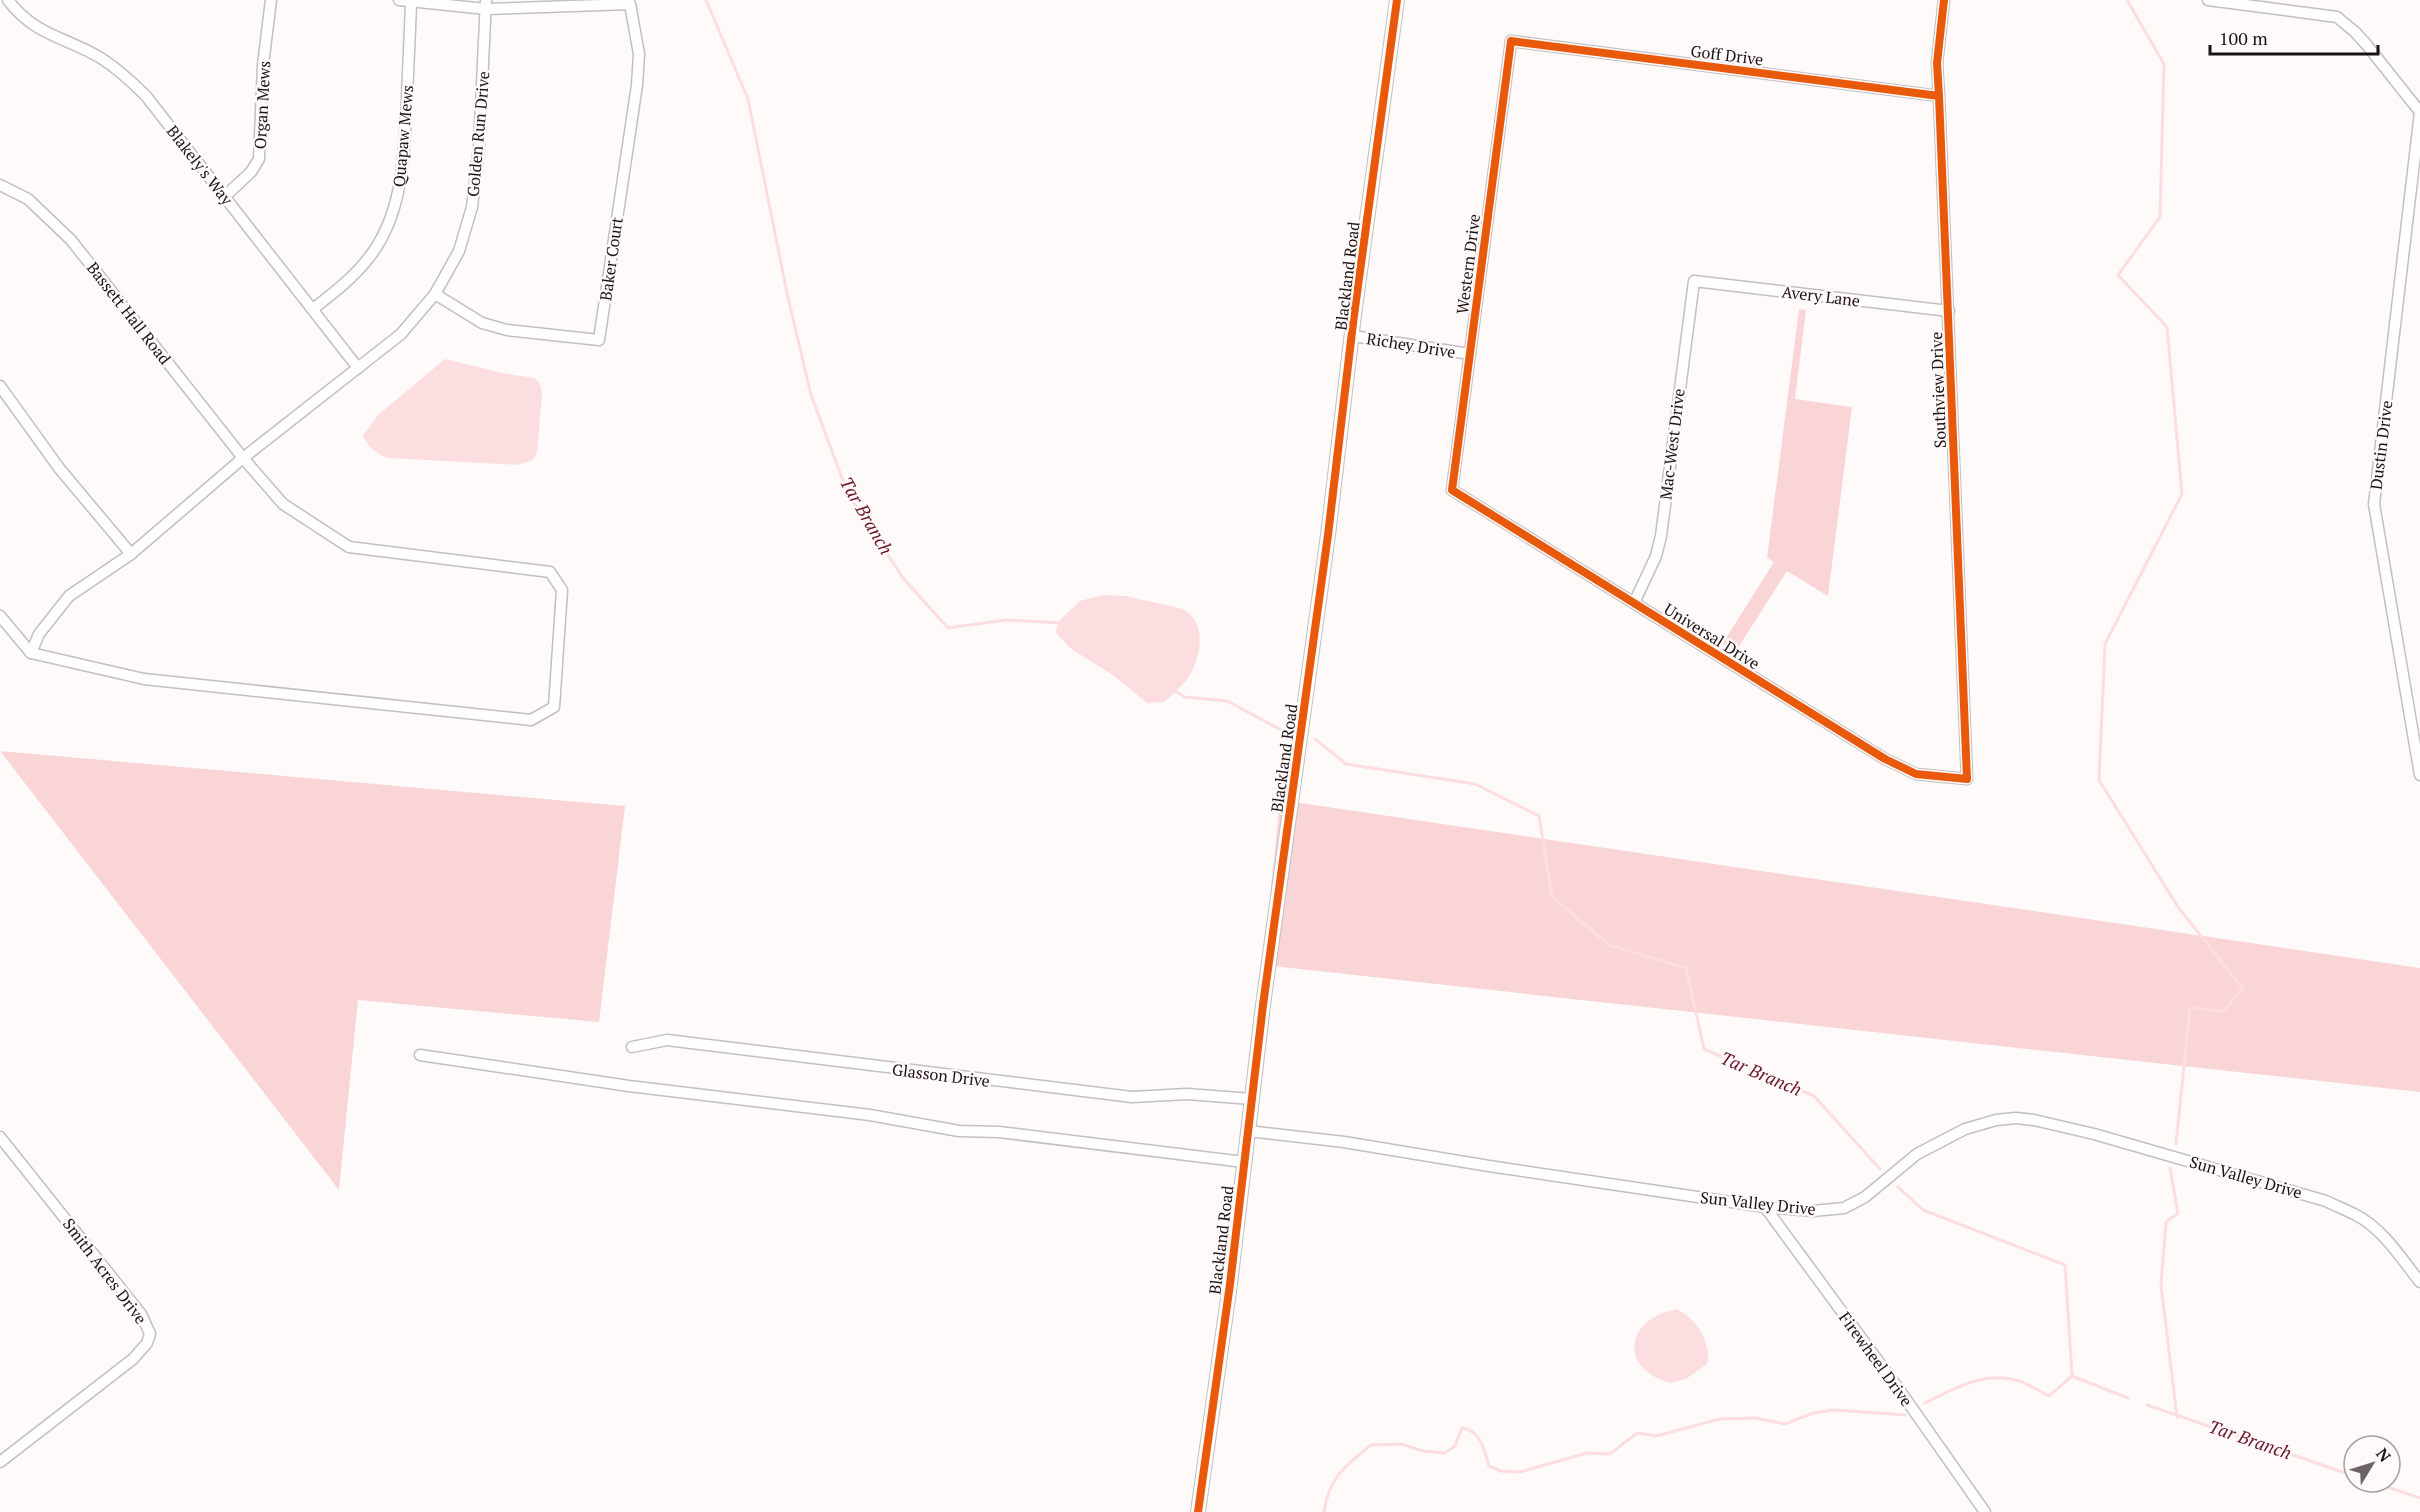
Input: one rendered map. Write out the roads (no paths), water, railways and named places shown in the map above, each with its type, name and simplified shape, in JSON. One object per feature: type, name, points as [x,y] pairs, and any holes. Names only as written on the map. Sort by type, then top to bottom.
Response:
[{"type":"street","name":"Blakely's Way","points":[[8,0],[27,21],[62,41],[98,56],[126,76],[146,96],[358,368]]},
{"type":"street","name":"Organ Mews","points":[[224,197],[251,172],[259,159],[263,64],[271,0]]},
{"type":"street","points":[[399,0],[411,3],[486,5]]},
{"type":"street","name":"Southview Drive","points":[[1944,0],[1938,63],[1967,779]]},
{"type":"street","points":[[2208,0],[2337,17],[2366,44],[2420,112]]},
{"type":"street","name":"Quapaw Mews","points":[[313,309],[347,281],[368,259],[387,227],[398,196],[404,160],[411,3]]},
{"type":"street","name":"Blackland Road","points":[[1198,1512],[1233,1264],[1252,1099],[1395,3]]},
{"type":"street","name":"Baker Court","points":[[435,294],[482,323],[507,330],[599,340],[637,85],[639,54],[630,4],[486,5]]},
{"type":"street","name":"Golden Run Drive","points":[[31,653],[39,634],[69,596],[131,554],[243,458],[401,334],[435,294],[459,251],[472,207],[479,147],[486,5]]},
{"type":"street","name":"Goff Drive","points":[[1510,41],[1939,96]]},
{"type":"street","name":"Western Drive","points":[[1452,490],[1510,41]]},
{"type":"street","name":"Dustin Drive","points":[[2420,112],[2373,504],[2420,775]]},
{"type":"street","name":"Bassett Hall Road","points":[[0,184],[28,199],[71,240],[243,458],[283,504],[349,547],[550,572],[562,590],[554,707],[531,720],[144,678],[31,653]]},
{"type":"street","name":"Avery Lane","points":[[1694,281],[1949,311]]},
{"type":"street","name":"Mac-West Drive","points":[[1634,603],[1656,556],[1661,536],[1694,281]]},
{"type":"street","name":"Richey Drive","points":[[1353,336],[1470,354]]},
{"type":"street","points":[[0,386],[59,468],[131,554]]},
{"type":"street","name":"Universal Drive","points":[[1452,490],[1885,759],[1916,774],[1967,779]]},
{"type":"street","points":[[0,616],[31,653]]},
{"type":"street","name":"Glasson Drive","points":[[632,1047],[667,1040],[1132,1098],[1187,1095],[1252,1099]]},
{"type":"street","points":[[420,1055],[629,1086],[870,1115],[959,1131],[999,1132],[1244,1162]]},
{"type":"street","name":"Sun Valley Drive","points":[[1248,1131],[1344,1142],[1765,1207],[1813,1211],[1845,1208],[1865,1197],[1917,1154],[1965,1129],[1996,1120],[2016,1118],[2034,1120],[2094,1134],[2326,1201],[2357,1215],[2370,1225],[2390,1244],[2420,1282]]},
{"type":"street","name":"Smith Acres Drive","points":[[0,1137],[141,1314],[150,1334],[147,1343],[133,1359],[0,1462]]},
{"type":"street","name":"Firewheel Drive","points":[[1765,1207],[1891,1378],[1985,1512]]},
{"type":"waterway","name":"Tar Branch","points":[[706,0],[748,99],[787,293],[811,395],[848,494],[903,578],[948,628],[1006,620],[1062,623]]},
{"type":"waterway","points":[[2127,0],[2164,64],[2160,217],[2118,275],[2167,327],[2182,494],[2105,644],[2099,780],[2178,907],[2243,989],[2223,1011],[2190,1008],[2176,1144]]},
{"type":"waterway","name":"Tar Branch","points":[[1173,690],[1185,697],[1227,701],[1285,732]]},
{"type":"waterway","name":"Tar Branch","points":[[1315,739],[1346,764],[1475,784],[1539,816],[1552,897],[1609,945],[1686,968],[1704,1049],[1814,1096],[1880,1169]]},
{"type":"waterway","points":[[2170,1168],[2178,1213],[2166,1222],[2161,1285],[2177,1417]]},
{"type":"waterway","name":"Tar Branch","points":[[1898,1187],[1923,1210],[2065,1265],[2072,1376],[2128,1398]]},
{"type":"waterway","points":[[1925,1403],[1970,1383],[1994,1378],[2019,1381],[2049,1396],[2072,1376]]},
{"type":"waterway","name":"Tar Branch","points":[[2147,1405],[2342,1472]]},
{"type":"waterway","points":[[1324,1512],[1334,1481],[1346,1466],[1371,1445],[1401,1444],[1423,1451],[1445,1453],[1455,1446],[1462,1428],[1478,1437],[1489,1466],[1501,1471],[1520,1472],[1587,1453],[1610,1454],[1637,1433],[1656,1436],[1720,1419],[1755,1418],[1785,1424],[1813,1413],[1834,1410],[1905,1415]]},
{"type":"waterway","name":"Tar Branch","points":[[2402,1492],[2420,1498]]}]
